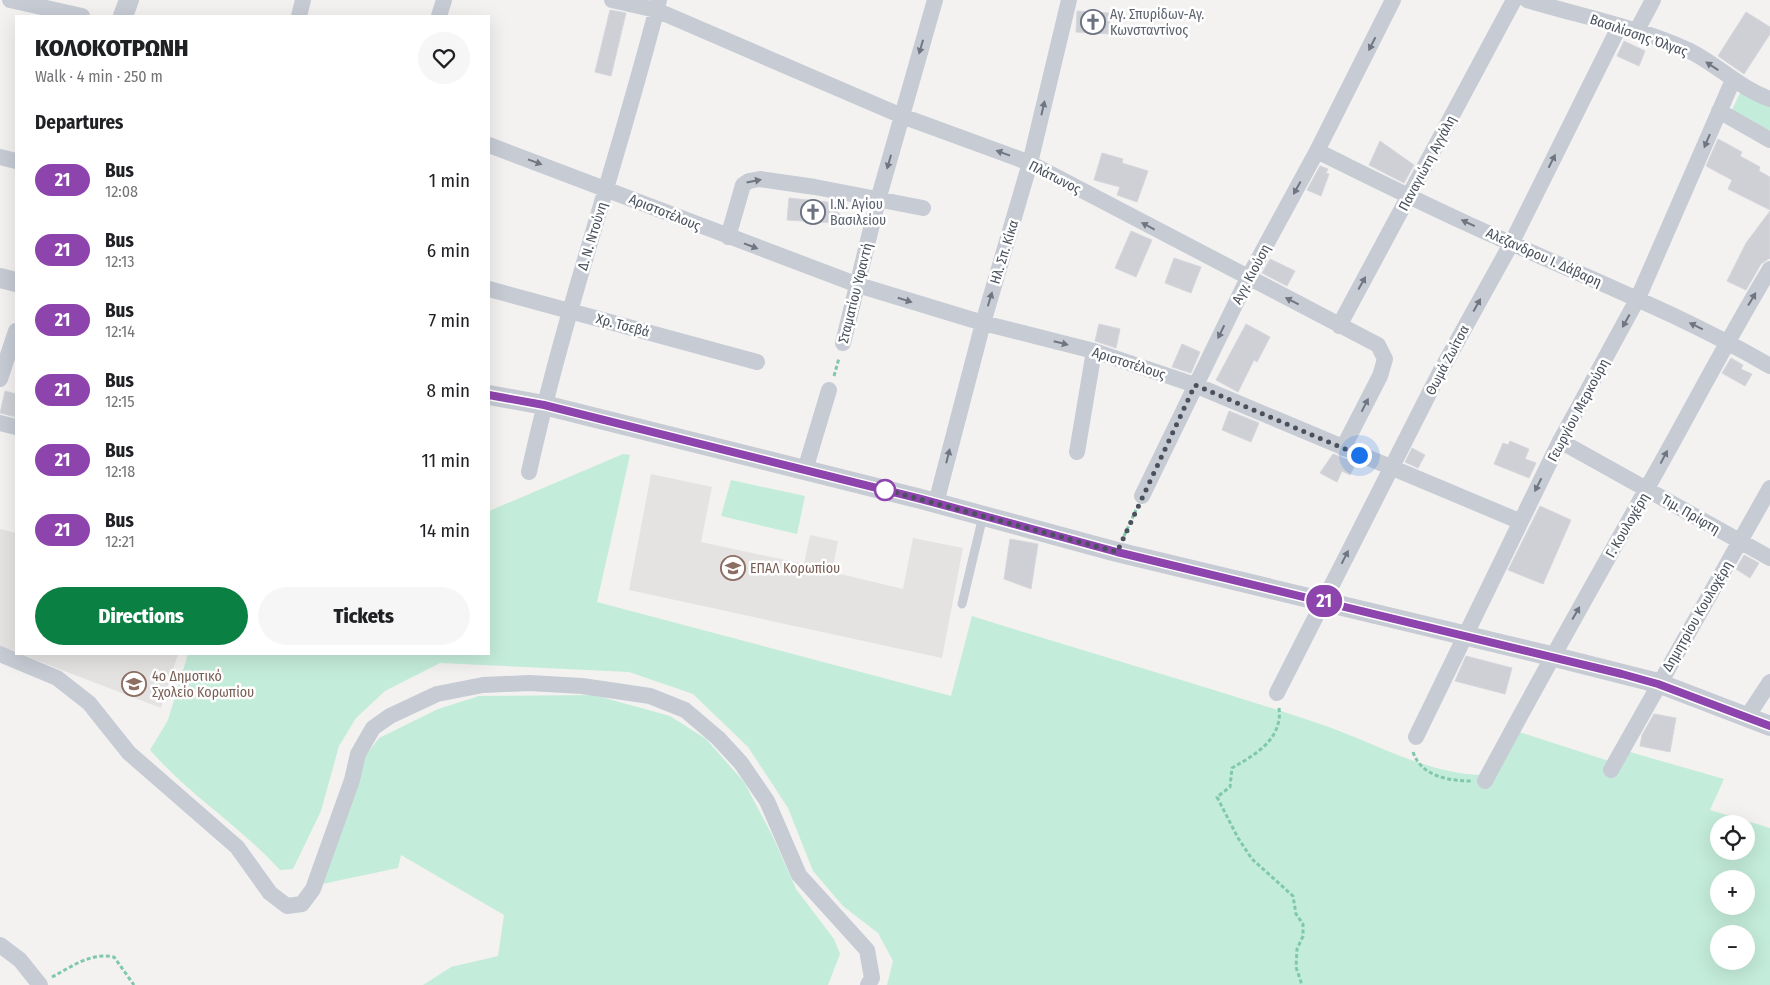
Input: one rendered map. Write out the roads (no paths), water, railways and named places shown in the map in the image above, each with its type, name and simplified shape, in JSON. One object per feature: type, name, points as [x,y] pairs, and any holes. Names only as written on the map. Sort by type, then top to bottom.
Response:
[{"type":"street","points":[[10,0],[78,15]]},
{"type":"street","points":[[123,15],[128,0]]},
{"type":"street","points":[[299,15],[304,0]]},
{"type":"street","points":[[439,15],[444,0]]},
{"type":"street","name":"Πλάτωνος","points":[[612,0],[658,5],[902,116],[1030,163],[1378,345],[1385,359],[1380,376],[1343,448]]},
{"type":"street","name":"Σταματίου Υφαντή","points":[[843,342],[878,200],[935,0]]},
{"type":"street","name":"Ηλ. Σπ. Κίκα","points":[[936,503],[983,323],[1030,163],[1069,0]]},
{"type":"street","name":"Αγγ. Κιούση","points":[[1142,496],[1248,278],[1317,151],[1393,0]]},
{"type":"street","name":"Παναγιώτη Αγγάλη","points":[[1339,326],[1514,0]]},
{"type":"street","name":"Βασιλίσσης Όλγας","points":[[1527,0],[1636,32],[1690,51],[1734,80],[1770,99]]},
{"type":"street","points":[[1636,32],[1653,0]]},
{"type":"street","name":"Δ. Ν. Ντούνη","points":[[529,472],[544,405],[569,311],[658,5]]},
{"type":"street","name":"Θωμά Ζωίτσα","points":[[1277,693],[1439,374],[1511,244],[1619,27]]},
{"type":"street","name":"Γεωργίου Μερκούρη","points":[[1416,736],[1519,521],[1638,298],[1734,80]]},
{"type":"street","points":[[1719,112],[1770,140]]},
{"type":"street","name":"Αριστοτέλους","points":[[490,145],[606,188],[858,286],[983,323],[1094,351],[1195,385],[1519,521]]},
{"type":"street","name":"Αλεζανδρου Ι. Δάβαρη","points":[[1317,151],[1511,244],[1638,298],[1727,341],[1770,366]]},
{"type":"street","points":[[0,157],[15,161]]},
{"type":"street","points":[[728,237],[743,185],[749,181],[760,179],[815,187],[923,208]]},
{"type":"street","name":"Γ. Κουλοχέρη","points":[[1485,781],[1551,656],[1647,489],[1727,341],[1770,269]]},
{"type":"street","points":[[0,278],[15,282]]},
{"type":"street","name":"Χρ. Τσεβά","points":[[490,289],[757,362]]},
{"type":"street","points":[[0,379],[15,334]]},
{"type":"street","points":[[1077,452],[1094,351]]},
{"type":"street","points":[[805,470],[830,390]]},
{"type":"street","points":[[490,395],[544,405],[983,515],[1117,552],[1551,656],[1658,684],[1770,726]]},
{"type":"street","points":[[0,423],[15,427]]},
{"type":"street","name":"Τιμ. Πρίφτη","points":[[1560,441],[1770,558]]},
{"type":"street","name":"Δημητρίου Κουλοχέρη","points":[[1611,770],[1770,488]]},
{"type":"street","points":[[0,654],[57,678],[89,702],[129,753],[237,847],[270,893],[287,906],[302,904],[312,889],[352,780],[358,754],[373,728],[390,716],[437,694],[483,684],[582,686],[650,696],[685,710],[718,738],[741,762],[767,801],[799,875],[867,950],[872,978],[868,985]]},
{"type":"street","points":[[1747,717],[1770,682]]},
{"type":"street","points":[[0,945],[20,960],[40,984]]},
{"type":"lane","points":[[962,604],[983,515]]},
{"type":"place","name":"Αγ. Σπυρίδων-Αγ. Κωνσταντίνος","points":[[1093,22]]},
{"type":"place","name":"Ι.Ν. Αγίου Βασιλείου","points":[[813,212]]},
{"type":"place","name":"ΕΠΑΛ Κορωπίου","points":[[733,568]]},
{"type":"place","name":"4ο Δημοτικό Σχολείο Κορωπίου","points":[[134,684]]}]
